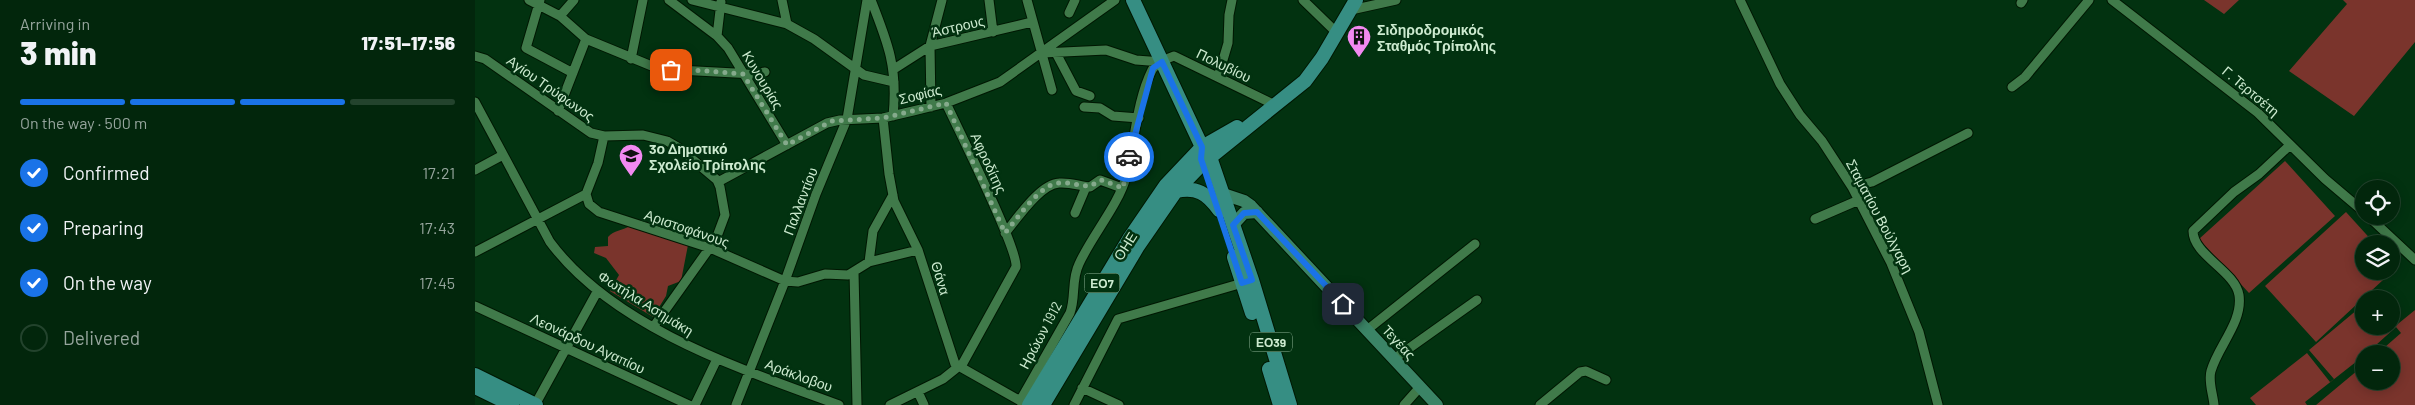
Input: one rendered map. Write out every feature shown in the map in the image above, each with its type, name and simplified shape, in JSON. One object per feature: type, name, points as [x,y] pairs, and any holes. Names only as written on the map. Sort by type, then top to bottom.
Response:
[{"type":"main road","name":"ΕΟ39","points":[[1137,3],[1223,194],[1233,225],[1280,405]]},
{"type":"main road","name":"ΕΟ7","points":[[1205,155],[1305,81],[1353,5]]},
{"type":"main road","name":"ΕΟ39","points":[[1205,155],[1219,210],[1247,281],[1290,405]]},
{"type":"main road","name":"ΟΗΕ","points":[[1043,405],[1138,246],[1176,191],[1205,155]]},
{"type":"main road","name":"ΟΗΕ","points":[[1026,404],[1129,239],[1166,185],[1205,155]]},
{"type":"main road","points":[[1176,191],[1192,189],[1202,192],[1219,210]]},
{"type":"main road","name":"Τεγέας","points":[[1223,194],[1244,201],[1257,212],[1437,405]]},
{"type":"main road","points":[[1233,225],[1244,213],[1257,212]]},
{"type":"main road","points":[[475,376],[535,405]]},
{"type":"main road","points":[[475,387],[512,405]]},
{"type":"street","points":[[529,0],[539,2],[560,16],[586,39],[659,70],[743,74],[765,72]]},
{"type":"street","points":[[560,16],[574,0]]},
{"type":"street","points":[[631,59],[643,0]]},
{"type":"street","name":"Κυνουρίας","points":[[669,0],[717,36],[728,48],[787,145]]},
{"type":"street","points":[[692,0],[721,3],[787,24],[814,40],[856,71],[873,78],[894,82]]},
{"type":"street","points":[[782,0],[787,24]]},
{"type":"street","name":"Παλλαντίου","points":[[736,405],[785,281],[816,194],[847,119],[867,0]]},
{"type":"street","name":"Θάνα","points":[[871,0],[890,50],[894,69],[894,82],[888,117],[893,196],[918,250],[950,352],[959,368]]},
{"type":"street","points":[[931,107],[930,46],[942,0]]},
{"type":"street","points":[[989,0],[993,32]]},
{"type":"street","points":[[1027,0],[1052,90]]},
{"type":"street","points":[[1069,13],[1075,0]]},
{"type":"street","name":"Σοφίας","points":[[718,182],[827,123],[847,119],[888,117],[931,107],[1000,82],[1115,0]]},
{"type":"street","points":[[1218,77],[1227,43],[1232,0]]},
{"type":"street","points":[[1303,0],[1337,33]]},
{"type":"street","points":[[1353,5],[1395,0]]},
{"type":"street","name":"Σταματίου Βούλγαρη","points":[[1740,0],[1780,84],[1800,115],[1822,141],[1852,187],[1891,264],[1919,332],[1938,405]]},
{"type":"street","points":[[2012,87],[2025,77],[2089,0]]},
{"type":"street","name":"Γ. Τερτσέτη","points":[[2112,0],[2246,103],[2290,146],[2355,204]]},
{"type":"street","points":[[539,2],[526,48],[573,73]]},
{"type":"street","points":[[717,36],[721,3]]},
{"type":"street","name":"Άστρους","points":[[894,69],[930,46],[1032,22]]},
{"type":"street","points":[[557,111],[586,39]]},
{"type":"street","points":[[1041,53],[1106,50],[1136,60],[1162,62]]},
{"type":"street","points":[[1056,53],[1076,91],[1090,96]]},
{"type":"street","name":"Αγίου Τρύφωνος","points":[[475,56],[485,59],[591,133],[604,136],[643,135],[667,141],[679,148],[718,182]]},
{"type":"street","name":"Πολυβίου","points":[[1162,62],[1174,56],[1275,105]]},
{"type":"street","name":"Ηρώων 1912","points":[[1026,404],[1070,313],[1078,266],[1123,188],[1153,68],[1162,62]]},
{"type":"street","name":"Φωτήλα Ασημάκη","points":[[475,102],[537,219],[560,256],[597,292],[654,326],[717,359],[749,372]]},
{"type":"street","name":"Αφροδίτης","points":[[946,103],[1016,260],[1015,272],[967,358],[959,368]]},
{"type":"street","points":[[1084,107],[1100,108],[1113,116],[1139,118]]},
{"type":"street","points":[[1852,187],[1872,182],[1968,133]]},
{"type":"street","points":[[475,252],[586,194],[598,163],[604,136]]},
{"type":"street","points":[[2214,405],[2211,372],[2235,320],[2239,298],[2236,286],[2196,244],[2193,231],[2234,192],[2259,174],[2290,146]]},
{"type":"street","points":[[475,170],[503,155]]},
{"type":"street","points":[[1005,233],[1028,206],[1051,184],[1066,182],[1092,186],[1101,180],[1123,188]]},
{"type":"street","points":[[654,326],[710,248],[723,225],[725,215],[724,200],[718,182]]},
{"type":"street","points":[[1075,213],[1086,186]]},
{"type":"street","name":"Αριστοφάνους","points":[[586,194],[589,204],[599,212],[710,248],[785,281]]},
{"type":"street","points":[[869,262],[873,231],[893,196]]},
{"type":"street","points":[[1815,218],[1859,200]]},
{"type":"street","points":[[2378,225],[2415,260]]},
{"type":"street","points":[[1367,330],[1475,244]]},
{"type":"street","points":[[785,281],[798,282],[825,274],[848,275],[869,262],[918,250]]},
{"type":"street","points":[[854,272],[857,405]]},
{"type":"street","points":[[1074,405],[1115,322],[1121,317],[1247,281]]},
{"type":"street","points":[[535,405],[597,292]]},
{"type":"street","points":[[1394,359],[1477,300]]},
{"type":"street","name":"Λεονάρδου Αγαπίου","points":[[475,306],[689,405]]},
{"type":"street","points":[[695,405],[717,359]]},
{"type":"street","points":[[890,405],[918,392],[959,368],[1026,404]]},
{"type":"street","name":"Αράκλοβου","points":[[749,372],[839,405]]},
{"type":"street","points":[[1540,405],[1580,372],[1590,372],[1606,380]]},
{"type":"street","points":[[1404,405],[1420,387]]},
{"type":"street","points":[[1082,388],[1119,405]]},
{"type":"street","points":[[918,392],[924,405]]},
{"type":"shaded area","points":[[2204,0],[2239,0],[2224,14]]},
{"type":"shaded area","points":[[2343,0],[2415,0],[2415,42],[2354,116],[2289,71],[2347,4]]},
{"type":"shaded area","points":[[2285,161],[2335,216],[2249,293],[2199,239]]},
{"type":"shaded area","points":[[2346,212],[2355,222],[2355,225],[2358,225],[2367,235],[2355,235],[2355,280],[2383,280],[2372,290],[2355,290],[2355,306],[2316,342],[2265,286]]},
{"type":"shaded area","points":[[630,226],[688,245],[681,281],[668,286],[666,296],[653,317],[610,291],[619,275],[606,258],[594,253],[595,247],[608,246],[608,237],[610,235]]},
{"type":"shaded area","points":[[2415,310],[2415,405],[2316,405],[2355,372],[2355,390],[2400,390],[2400,345],[2387,345],[2401,333],[2400,322]]},
{"type":"shaded area","points":[[2355,312],[2355,335],[2387,335],[2376,345],[2355,345],[2355,363],[2305,402],[2307,405],[2256,405],[2250,398],[2307,353],[2330,382],[2334,379],[2309,350]]},
{"type":"way so far","points":[[671,70],[743,74],[787,145],[832,121],[883,118],[946,103],[1005,233],[1028,206],[1051,184],[1066,182],[1090,186],[1104,180],[1123,188],[1129,157]]},
{"type":"place","name":"Σιδηροδρομικός Σταθμός Τρίπολης","points":[[1359,58]]},
{"type":"place","name":"3ο Δημοτικό Σχολείο Τρίπολης","points":[[631,177]]},
{"type":"route","points":[[1129,157],[1153,68],[1162,62],[1202,147],[1201,159],[1242,283],[1252,280],[1233,225],[1239,216],[1244,213],[1257,212],[1343,304]]}]
